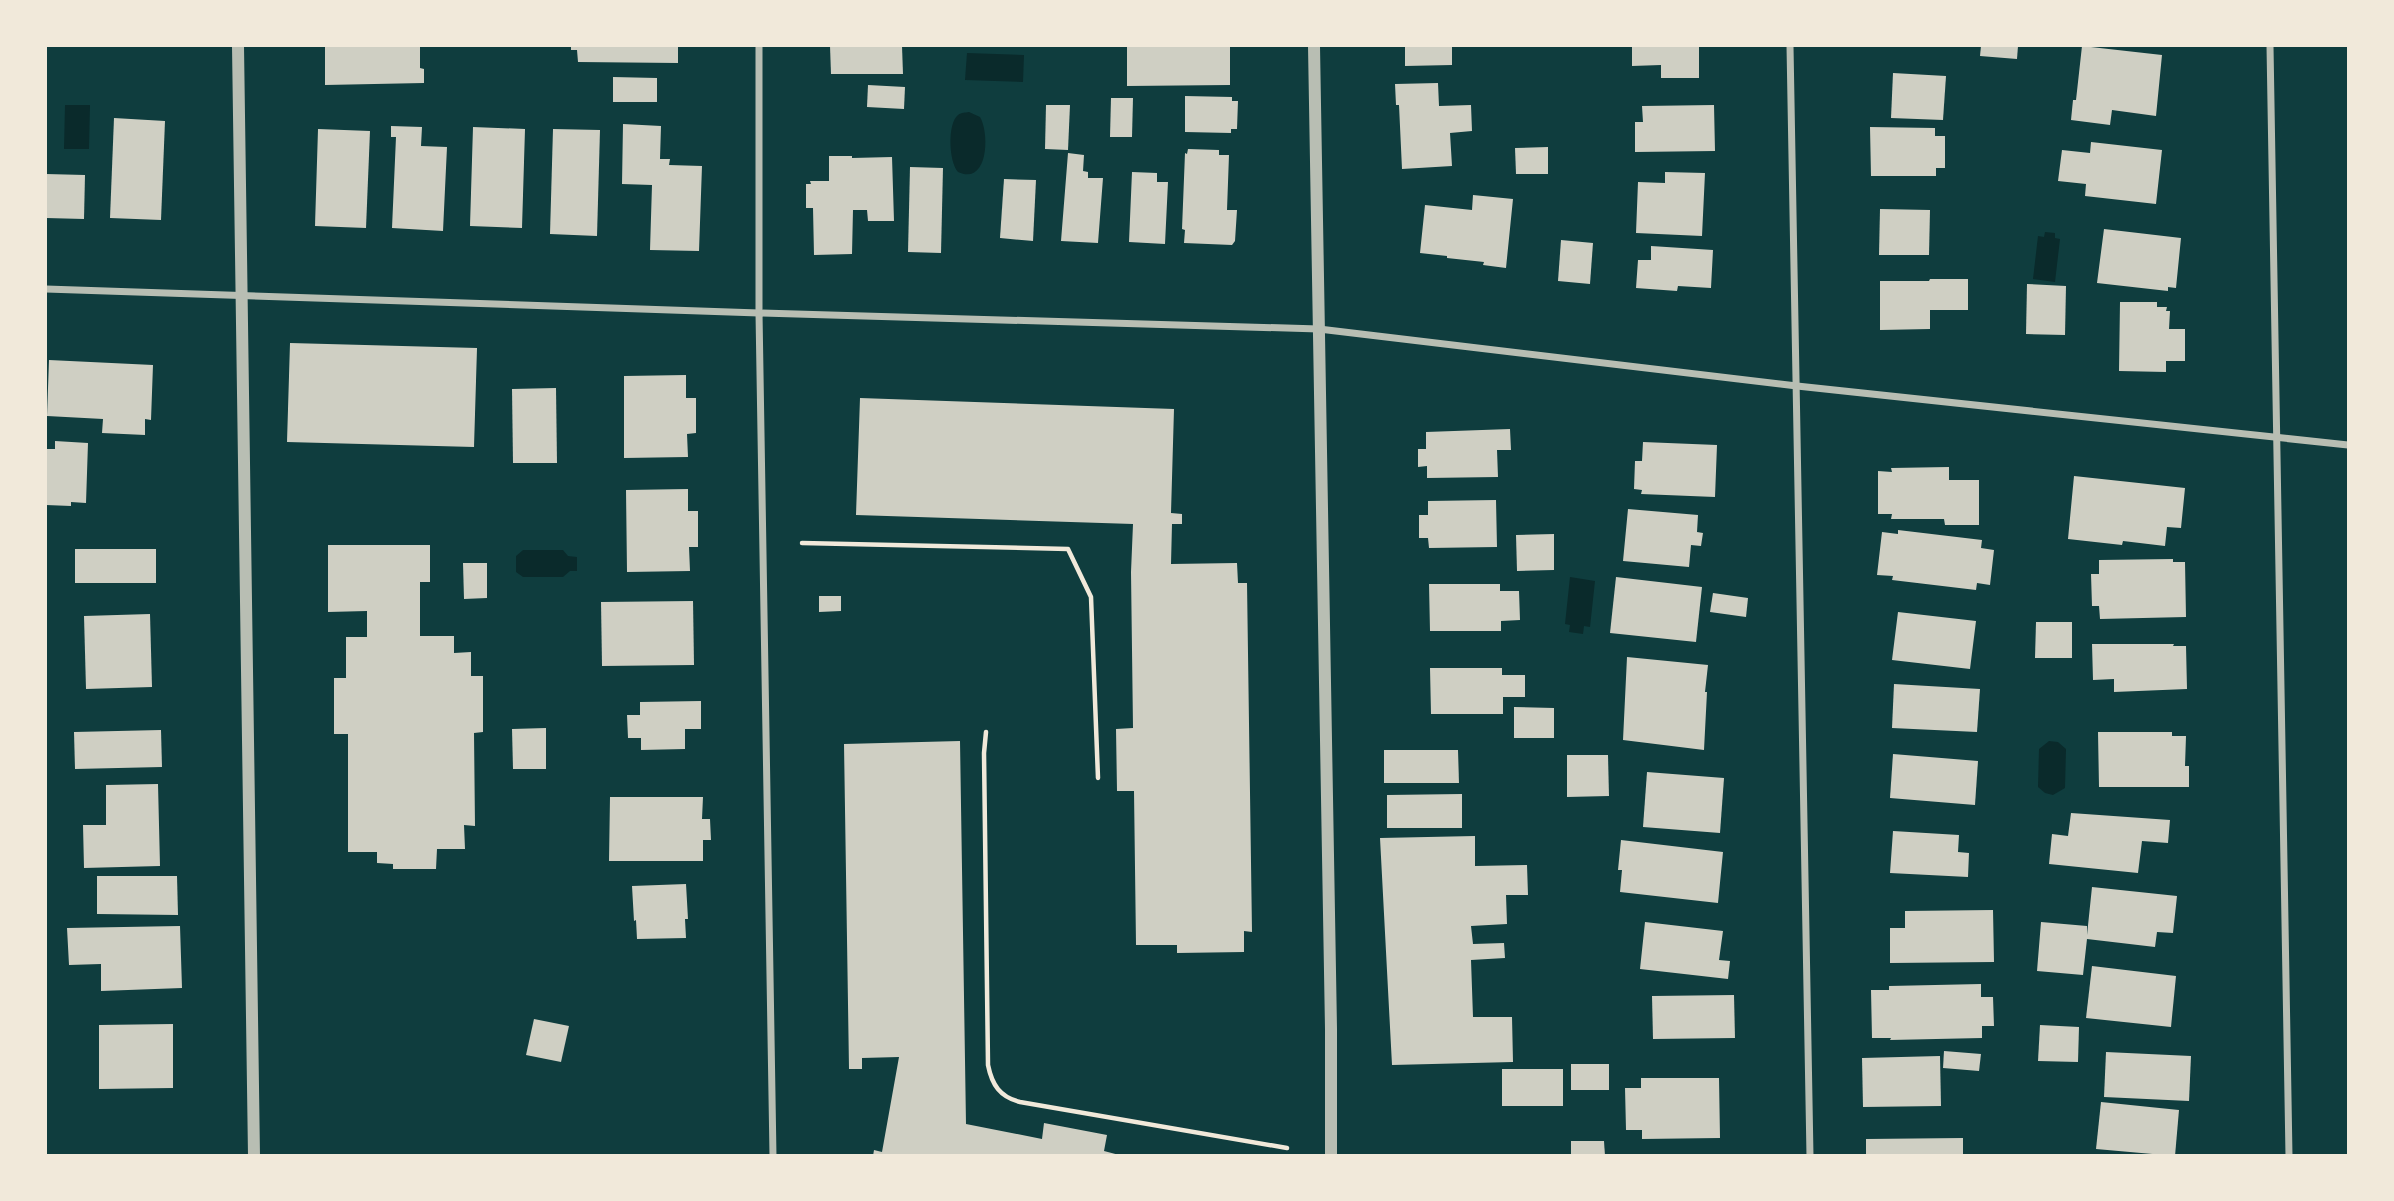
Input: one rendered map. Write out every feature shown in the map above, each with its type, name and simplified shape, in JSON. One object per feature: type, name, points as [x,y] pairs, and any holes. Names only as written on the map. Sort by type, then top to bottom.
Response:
[{"type":"street","points":[[237,46],[254,1156]]},
{"type":"street","points":[[759,46],[758,313],[773,1156]]},
{"type":"street","points":[[1314,46],[1331,1015],[1331,1156]]},
{"type":"street","points":[[1790,46],[1810,1156]]},
{"type":"street","points":[[2270,46],[2289,1156]]},
{"type":"street","points":[[46,289],[1320,329],[1797,386],[2348,445]]},
{"type":"path","points":[[802,543],[1068,549],[1091,597],[1098,778]]},
{"type":"path","points":[[986,732],[984,753],[988,1065],[995,1087],[1002,1094],[1020,1102],[1287,1148]]},
{"type":"water","points":[[967,53],[1024,55],[1023,82],[965,80]]},
{"type":"water","points":[[65,105],[90,105],[89,149],[64,149]]},
{"type":"water","points":[[969,112],[980,117],[985,146],[981,165],[976,172],[968,174],[958,172],[955,167],[951,134],[954,120],[959,114]]},
{"type":"water","points":[[2045,232],[2055,233],[2055,238],[2060,239],[2055,282],[2033,279],[2038,236],[2044,237]]},
{"type":"water","points":[[523,550],[563,550],[568,556],[577,557],[577,571],[570,571],[563,577],[523,577],[516,572],[516,556]]},
{"type":"water","points":[[1570,577],[1595,581],[1590,627],[1584,626],[1583,634],[1569,632],[1570,625],[1565,624]]},
{"type":"water","points":[[2049,741],[2058,742],[2066,749],[2065,788],[2053,795],[2038,787],[2039,749]]},
{"type":"building","points":[[325,46],[420,46],[420,68],[424,69],[424,83],[325,85]]},
{"type":"building","points":[[571,46],[678,46],[678,63],[578,62],[577,50],[571,50]]},
{"type":"building","points":[[830,46],[902,46],[903,74],[831,74]]},
{"type":"building","points":[[1127,46],[1230,46],[1230,85],[1127,86]]},
{"type":"building","points":[[1405,46],[1452,46],[1452,65],[1405,66]]},
{"type":"building","points":[[1632,46],[1699,46],[1699,78],[1661,78],[1661,65],[1632,66]]},
{"type":"building","points":[[1981,46],[2018,46],[2017,59],[1980,56]]},
{"type":"building","points":[[2082,46],[2162,55],[2156,116],[2112,110],[2110,125],[2071,120]]},
{"type":"building","points":[[1893,73],[1946,76],[1943,120],[1891,118]]},
{"type":"building","points":[[613,77],[657,78],[657,102],[613,102]]},
{"type":"building","points":[[1438,83],[1439,106],[1471,105],[1472,131],[1450,133],[1452,166],[1402,169],[1399,105],[1396,105],[1395,84]]},
{"type":"building","points":[[868,85],[905,87],[904,109],[867,107]]},
{"type":"building","points":[[1185,96],[1232,97],[1232,101],[1238,101],[1237,129],[1231,129],[1231,133],[1185,132]]},
{"type":"building","points":[[1111,98],[1133,98],[1132,137],[1110,137]]},
{"type":"building","points":[[1046,105],[1070,105],[1068,150],[1045,149]]},
{"type":"building","points":[[1714,105],[1715,151],[1635,152],[1635,122],[1643,122],[1642,106]]},
{"type":"building","points":[[114,118],[165,121],[161,220],[110,218]]},
{"type":"building","points":[[623,124],[661,126],[660,159],[670,159],[669,165],[702,166],[699,251],[650,250],[652,185],[622,184]]},
{"type":"building","points":[[391,126],[422,127],[421,146],[447,147],[443,231],[392,228],[396,137],[391,137]]},
{"type":"building","points":[[473,127],[525,129],[522,228],[470,226]]},
{"type":"building","points":[[1870,127],[1935,128],[1935,136],[1945,136],[1945,168],[1936,168],[1936,176],[1871,176]]},
{"type":"building","points":[[318,129],[370,131],[366,228],[315,226]]},
{"type":"building","points":[[553,129],[600,130],[597,236],[550,234]]},
{"type":"building","points":[[2091,142],[2162,150],[2156,204],[2085,196],[2086,184],[2058,181],[2062,150],[2090,153]]},
{"type":"building","points":[[1548,147],[1548,174],[1516,174],[1515,148]]},
{"type":"building","points":[[1188,149],[1219,150],[1219,155],[1229,155],[1227,210],[1237,210],[1235,241],[1232,245],[1184,243],[1185,230],[1182,229],[1185,153],[1187,154]]},
{"type":"building","points":[[1068,153],[1084,155],[1083,171],[1088,172],[1088,178],[1103,178],[1098,243],[1061,241]]},
{"type":"building","points":[[829,156],[892,157],[894,221],[868,221],[867,210],[853,210],[852,254],[814,255],[813,208],[806,208],[806,184],[811,184],[810,181],[829,181]]},
{"type":"building","points":[[910,167],[943,168],[941,253],[908,252]]},
{"type":"building","points":[[1132,172],[1157,173],[1157,182],[1168,182],[1165,244],[1129,242]]},
{"type":"building","points":[[1665,172],[1705,173],[1702,236],[1636,233],[1638,182],[1665,183]]},
{"type":"building","points":[[46,174],[85,175],[84,219],[46,218]]},
{"type":"building","points":[[1004,179],[1036,180],[1033,241],[1000,238]]},
{"type":"building","points":[[1473,195],[1513,199],[1506,268],[1483,265],[1484,262],[1420,253],[1425,205],[1472,210]]},
{"type":"building","points":[[1880,209],[1930,210],[1929,255],[1879,255]]},
{"type":"building","points":[[2104,229],[2181,238],[2176,288],[2168,287],[2168,291],[2097,283]]},
{"type":"building","points":[[1561,240],[1593,243],[1590,284],[1558,281]]},
{"type":"building","points":[[1651,246],[1713,250],[1711,288],[1678,286],[1677,291],[1636,288],[1638,260],[1651,260]]},
{"type":"building","points":[[1968,279],[1968,310],[1930,310],[1930,329],[1880,330],[1880,281]]},
{"type":"building","points":[[2027,284],[2066,286],[2065,335],[2026,334]]},
{"type":"building","points":[[2120,302],[2157,302],[2157,307],[2167,307],[2166,311],[2170,311],[2169,329],[2185,329],[2185,361],[2166,361],[2166,372],[2119,371]]},
{"type":"building","points":[[290,343],[477,348],[474,447],[287,442]]},
{"type":"building","points":[[49,360],[153,365],[151,420],[145,419],[145,435],[102,433],[103,419],[47,416]]},
{"type":"building","points":[[686,375],[686,398],[696,398],[696,433],[687,434],[688,457],[624,458],[624,376]]},
{"type":"building","points":[[556,388],[557,463],[513,463],[512,389]]},
{"type":"building","points":[[860,398],[1174,409],[1171,513],[1182,514],[1182,524],[1172,524],[1171,564],[1237,563],[1238,583],[1247,583],[1252,932],[1244,931],[1244,952],[1177,953],[1177,945],[1136,945],[1134,791],[1117,791],[1116,729],[1133,728],[1133,524],[856,515]]},
{"type":"building","points":[[1510,429],[1511,450],[1497,450],[1498,477],[1427,478],[1427,466],[1418,467],[1418,449],[1426,449],[1426,432]]},
{"type":"building","points":[[55,441],[88,443],[86,503],[71,502],[71,506],[46,505],[46,449],[55,449]]},
{"type":"building","points":[[1643,442],[1717,445],[1715,497],[1641,494],[1642,490],[1634,489],[1635,461],[1642,461]]},
{"type":"building","points":[[1949,467],[1949,480],[1979,480],[1979,525],[1945,525],[1944,519],[1891,519],[1892,514],[1878,514],[1878,471],[1892,472],[1891,468]]},
{"type":"building","points":[[2074,476],[2185,488],[2181,528],[2167,527],[2165,546],[2068,539]]},
{"type":"building","points":[[688,489],[688,511],[698,511],[698,547],[689,547],[690,571],[627,572],[626,490]]},
{"type":"building","points":[[1496,500],[1497,547],[1429,548],[1428,538],[1419,538],[1419,515],[1428,515],[1428,501]]},
{"type":"building","points":[[1628,509],[1698,515],[1697,532],[1703,533],[1701,546],[1691,545],[1689,567],[1623,561]]},
{"type":"building","points":[[1898,530],[1982,540],[1981,548],[1994,550],[1990,585],[1977,583],[1976,590],[1892,580],[1893,576],[1877,575],[1882,532],[1898,534]]},
{"type":"building","points":[[1554,534],[1554,570],[1517,571],[1516,535]]},
{"type":"building","points":[[328,545],[430,545],[430,582],[420,582],[420,636],[454,636],[454,653],[471,652],[471,676],[483,676],[483,732],[474,733],[475,826],[464,825],[465,849],[437,849],[436,869],[393,869],[393,864],[377,863],[377,852],[348,852],[348,734],[334,734],[334,678],[346,678],[346,637],[367,637],[367,611],[328,612]]},
{"type":"building","points":[[75,549],[156,549],[156,583],[75,583]]},
{"type":"building","points":[[2173,559],[2173,562],[2185,562],[2186,617],[2100,619],[2099,606],[2092,606],[2091,574],[2099,574],[2099,560]]},
{"type":"building","points":[[463,563],[487,563],[487,598],[464,599]]},
{"type":"building","points":[[1616,577],[1702,587],[1696,642],[1610,633]]},
{"type":"building","points":[[1429,584],[1500,584],[1500,591],[1519,591],[1520,620],[1501,621],[1501,631],[1430,631]]},
{"type":"building","points":[[1713,593],[1748,598],[1746,617],[1710,612]]},
{"type":"building","points":[[819,596],[841,596],[841,611],[819,612]]},
{"type":"building","points":[[693,601],[694,665],[602,666],[601,602]]},
{"type":"building","points":[[1898,612],[1976,621],[1970,669],[1892,660]]},
{"type":"building","points":[[150,614],[152,687],[86,689],[84,616]]},
{"type":"building","points":[[2036,622],[2072,622],[2072,658],[2035,658]]},
{"type":"building","points":[[2092,644],[2186,646],[2187,689],[2114,692],[2114,679],[2093,680]]},
{"type":"building","points":[[1627,657],[1708,665],[1704,750],[1623,740]]},
{"type":"building","points":[[1430,668],[1502,668],[1502,675],[1525,675],[1525,697],[1503,697],[1503,714],[1431,714]]},
{"type":"building","points":[[1894,684],[1980,689],[1977,732],[1892,728]]},
{"type":"building","points":[[701,701],[701,729],[685,729],[685,749],[641,750],[641,738],[628,738],[627,715],[640,715],[640,702]]},
{"type":"building","points":[[1514,707],[1554,708],[1554,738],[1514,738]]},
{"type":"building","points":[[546,728],[546,769],[513,769],[512,729]]},
{"type":"building","points":[[161,730],[162,767],[75,769],[74,732]]},
{"type":"building","points":[[2098,732],[2172,732],[2172,736],[2186,736],[2185,766],[2189,766],[2189,787],[2099,787]]},
{"type":"building","points":[[960,741],[966,1124],[1042,1139],[1044,1123],[1107,1135],[1104,1151],[1123,1156],[873,1156],[874,1150],[882,1152],[899,1057],[862,1058],[862,1069],[849,1069],[844,744]]},
{"type":"building","points":[[1384,750],[1458,750],[1459,783],[1384,783]]},
{"type":"building","points":[[1893,754],[1978,761],[1975,805],[1890,798]]},
{"type":"building","points":[[1567,755],[1608,755],[1609,796],[1567,797]]},
{"type":"building","points":[[1647,772],[1724,778],[1720,833],[1643,827]]},
{"type":"building","points":[[158,784],[160,866],[84,868],[83,825],[106,825],[106,785]]},
{"type":"building","points":[[1462,794],[1462,828],[1387,828],[1387,795]]},
{"type":"building","points":[[610,797],[703,797],[702,819],[710,819],[711,840],[703,840],[703,861],[609,861]]},
{"type":"building","points":[[2071,813],[2170,820],[2168,843],[2142,841],[2138,873],[2049,864],[2052,834],[2068,836]]},
{"type":"building","points":[[1893,831],[1959,835],[1958,852],[1969,853],[1968,877],[1890,873]]},
{"type":"building","points":[[1475,836],[1475,866],[1527,865],[1528,895],[1506,895],[1507,924],[1471,926],[1473,944],[1504,943],[1505,958],[1471,960],[1473,1017],[1512,1017],[1513,1062],[1392,1065],[1380,838]]},
{"type":"building","points":[[1621,840],[1723,852],[1718,903],[1620,892],[1622,870],[1618,870]]},
{"type":"building","points":[[97,876],[177,876],[178,915],[97,914]]},
{"type":"building","points":[[686,884],[686,938],[637,939],[632,886]]},
{"type":"building","points":[[2092,887],[2177,896],[2173,933],[2157,932],[2155,947],[2087,939],[2083,975],[2037,971],[2041,922],[2087,926],[2087,935]]},
{"type":"building","points":[[1993,910],[1994,962],[1890,963],[1890,928],[1905,928],[1905,911]]},
{"type":"building","points":[[1645,922],[1723,931],[1719,960],[1730,961],[1728,979],[1640,969]]},
{"type":"building","points":[[180,926],[182,988],[101,991],[101,964],[69,965],[67,928]]},
{"type":"building","points":[[2092,966],[2176,976],[2171,1027],[2086,1018]]},
{"type":"building","points":[[1981,984],[1981,997],[1993,997],[1994,1026],[1982,1026],[1982,1038],[1872,1038],[1871,990],[1889,990],[1889,986]]},
{"type":"building","points":[[1734,995],[1735,1038],[1653,1039],[1652,996]]},
{"type":"building","points":[[534,1019],[569,1026],[561,1062],[526,1055]]},
{"type":"building","points":[[173,1024],[173,1088],[99,1089],[99,1025]]},
{"type":"building","points":[[2040,1025],[2079,1027],[2078,1062],[2038,1061]]},
{"type":"building","points":[[1944,1051],[1981,1054],[1979,1071],[1943,1068]]},
{"type":"building","points":[[2106,1052],[2191,1056],[2189,1101],[2104,1097]]},
{"type":"building","points":[[1940,1056],[1941,1106],[1863,1107],[1862,1058]]},
{"type":"building","points":[[1571,1064],[1609,1064],[1609,1090],[1571,1090]]},
{"type":"building","points":[[1502,1069],[1563,1069],[1563,1106],[1502,1106]]},
{"type":"building","points":[[1641,1078],[1719,1078],[1720,1138],[1642,1139],[1642,1130],[1626,1130],[1625,1088],[1641,1088]]},
{"type":"building","points":[[2101,1102],[2179,1110],[2175,1156],[2096,1149]]},
{"type":"building","points":[[1963,1138],[1963,1156],[1866,1156],[1866,1139]]},
{"type":"building","points":[[1571,1141],[1604,1141],[1605,1156],[1571,1156]]}]
